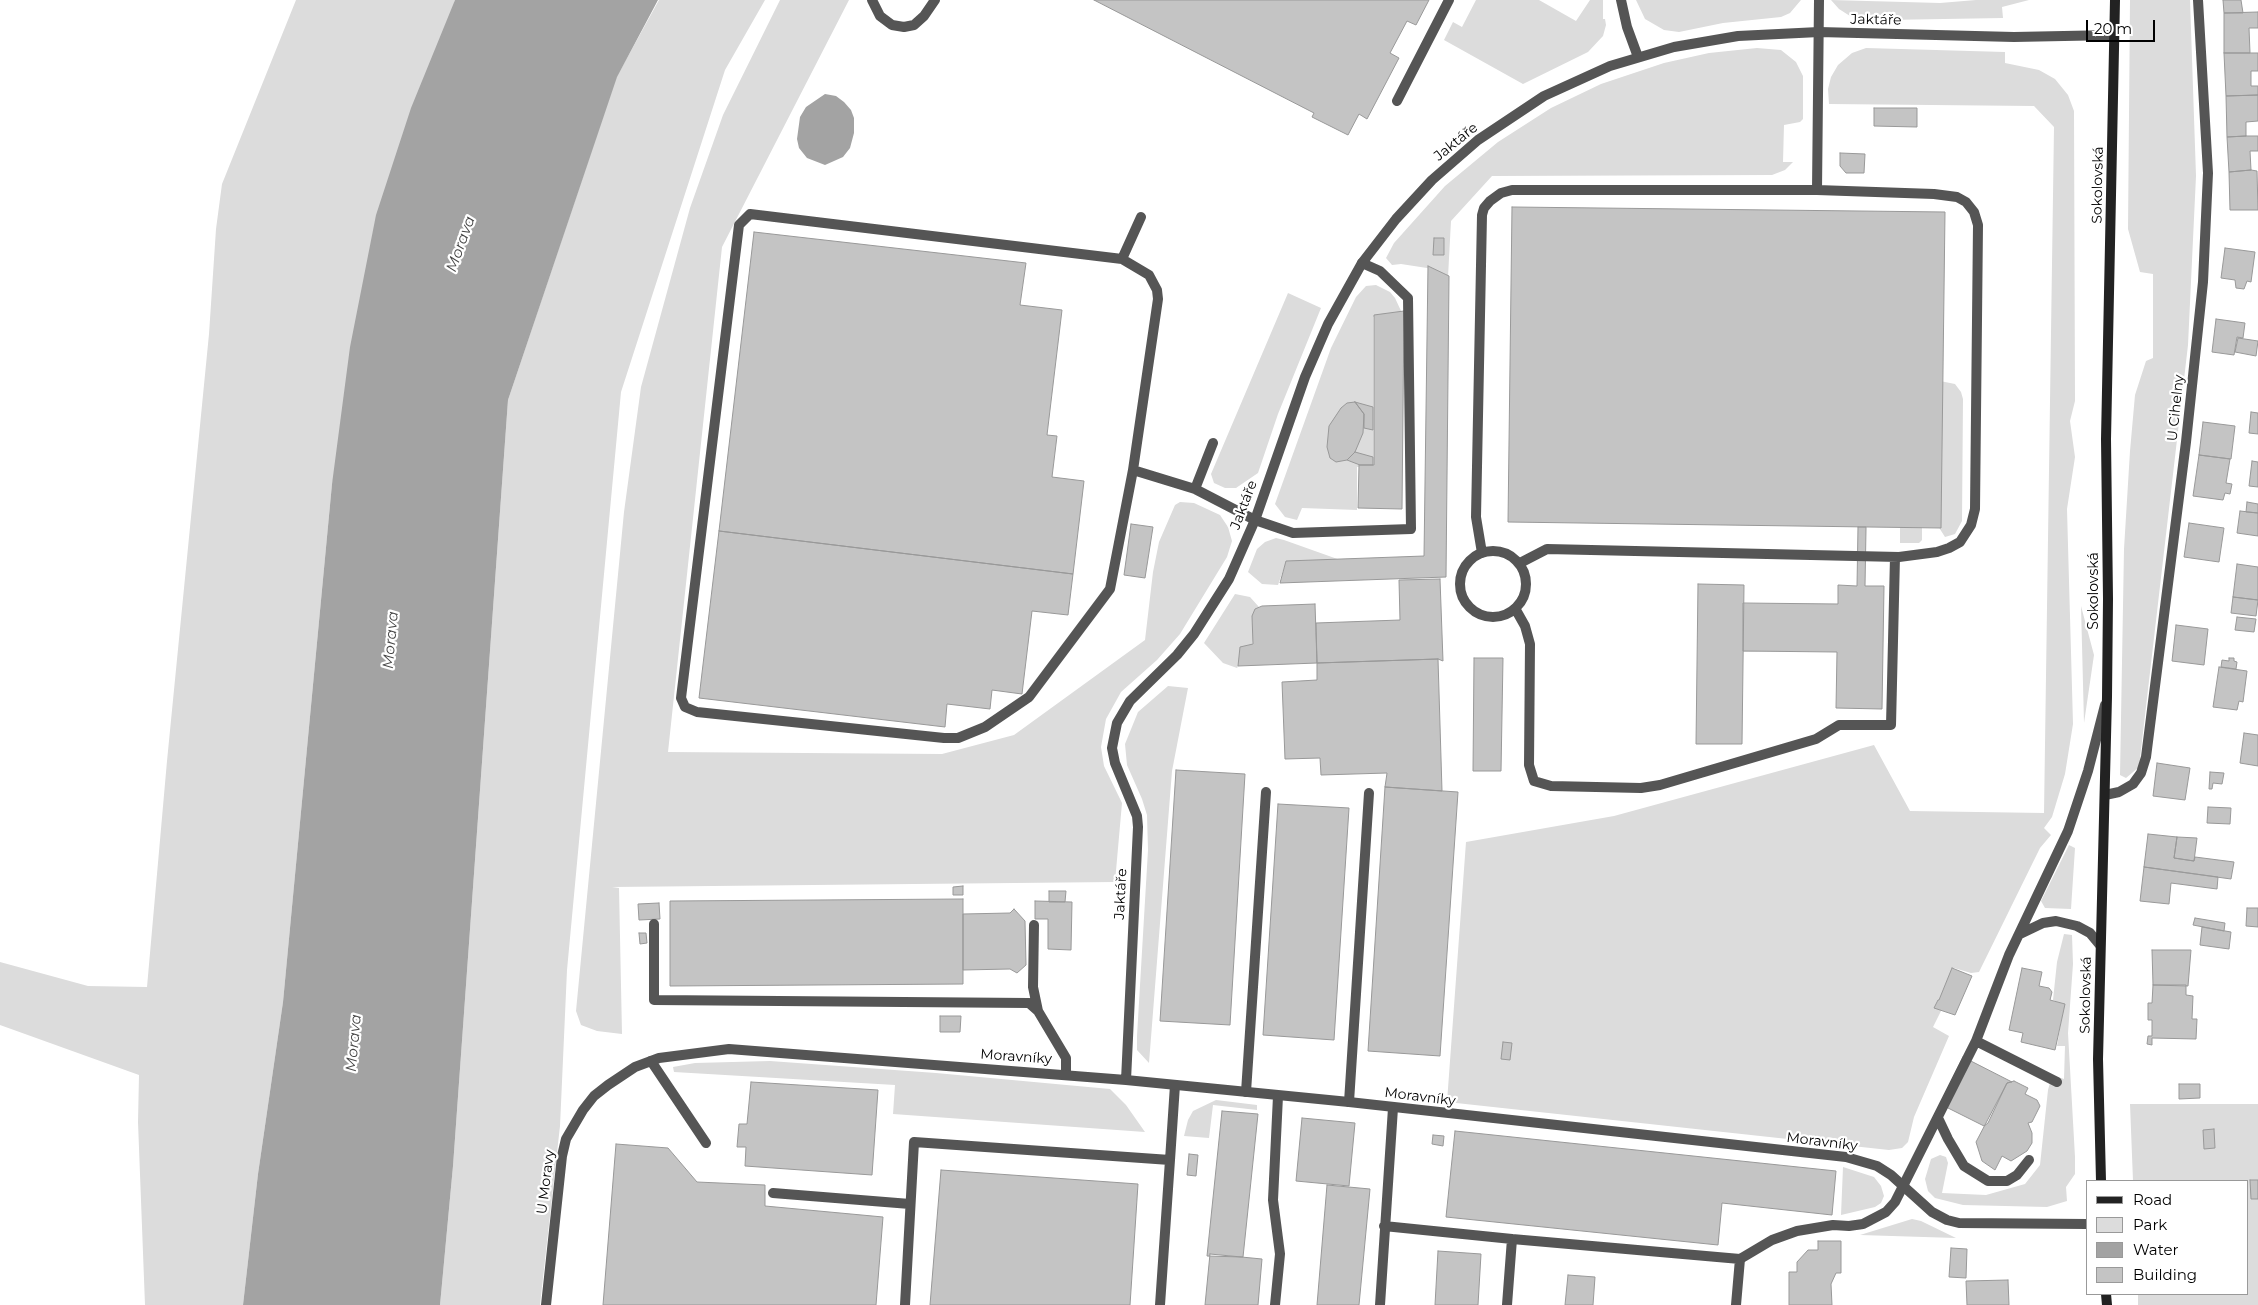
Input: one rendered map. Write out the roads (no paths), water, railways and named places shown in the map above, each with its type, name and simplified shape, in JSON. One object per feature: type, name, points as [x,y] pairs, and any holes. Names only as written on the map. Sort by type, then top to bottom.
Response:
[{"type":"main road","name":"Sokolovská","points":[[2101,1180],[2098,1059],[2107,697],[2106,439],[2115,0]]},
{"type":"street","points":[[872,0],[880,16],[892,25],[904,27],[914,25],[924,16],[935,0]]},
{"type":"street","points":[[1397,101],[1450,0]]},
{"type":"street","points":[[1621,0],[1627,27],[1638,57]]},
{"type":"street","points":[[1817,190],[1819,0]]},
{"type":"street","name":"U Cihelny","points":[[2105,795],[2119,792],[2133,784],[2141,773],[2146,758],[2186,442],[2203,282],[2208,173],[2198,0]]},
{"type":"street","name":"Jaktáře","points":[[1126,1080],[1138,827],[1137,816],[1115,763],[1112,748],[1117,723],[1130,701],[1177,655],[1194,634],[1229,579],[1255,520],[1305,377],[1328,324],[1362,263],[1396,219],[1432,180],[1478,140],[1544,96],[1610,66],[1674,47],[1738,36],[1819,32],[2014,37],[2114,35]]},
{"type":"street","points":[[1482,553],[1476,517],[1482,215],[1490,201],[1501,193],[1512,190],[1817,190],[1934,194],[1957,197],[1971,206],[1978,225],[1975,509],[1971,525],[1960,542],[1950,548],[1895,557],[1546,549],[1520,564]]},
{"type":"street","points":[[750,214],[1122,259],[1148,275],[1157,290],[1158,299],[1133,470],[1110,589],[1029,696],[984,727],[958,738],[944,738],[697,712],[685,707],[681,698],[739,225],[750,214]]},
{"type":"street","points":[[1122,259],[1141,217]]},
{"type":"street","points":[[1133,470],[1195,489],[1255,520],[1293,532],[1411,529],[1408,298],[1380,271],[1362,263]]},
{"type":"street","points":[[1195,489],[1213,443]]},
{"type":"street","points":[[1494,551],[1506,553],[1520,564],[1526,580],[1526,592],[1516,610],[1501,617],[1485,617],[1476,613],[1468,606],[1462,596],[1460,586],[1466,566],[1473,558],[1482,553],[1494,551]]},
{"type":"street","points":[[1516,610],[1525,626],[1530,644],[1529,765],[1534,781],[1551,786],[1641,788],[1660,785],[1816,738],[1839,725],[1892,725],[1895,557]]},
{"type":"street","points":[[1384,1226],[1740,1259],[1772,1240],[1797,1231],[1833,1225],[1849,1226],[1869,1221],[1886,1212],[1895,1202],[1976,1041],[2020,934],[2068,831],[2088,771],[2107,697]]},
{"type":"street","points":[[1246,1092],[1266,792]]},
{"type":"street","points":[[1349,1102],[1369,793]]},
{"type":"street","points":[[2020,934],[2044,923],[2056,921],[2078,926],[2090,933],[2100,945]]},
{"type":"street","points":[[654,924],[654,1000],[1017,1003],[1029,1004],[1038,1011]]},
{"type":"street","points":[[1034,925],[1033,987],[1038,1011],[1066,1058],[1066,1074]]},
{"type":"street","points":[[1976,1041],[2057,1082]]},
{"type":"street","name":"Moravníky","points":[[729,1050],[1066,1074],[1349,1102],[1846,1157],[1877,1166],[1891,1175],[1902,1187],[1938,1216],[1959,1223],[2086,1224]]},
{"type":"street","name":"U Moravy","points":[[546,1305],[562,1156],[566,1139],[583,1110],[594,1096],[621,1075],[651,1061],[693,1052],[729,1050]]},
{"type":"street","points":[[651,1061],[706,1143]]},
{"type":"street","points":[[1160,1305],[1175,1085]]},
{"type":"street","points":[[1275,1305],[1280,1254],[1272,1200],[1278,1096]]},
{"type":"street","points":[[1380,1305],[1393,1108]]},
{"type":"street","points":[[1938,1118],[1964,1166],[1988,1181],[1993,1183],[2007,1181],[2017,1175],[2029,1160]]},
{"type":"street","points":[[905,1305],[914,1142],[1170,1160]]},
{"type":"street","points":[[773,1193],[910,1204]]},
{"type":"street","points":[[1507,1305],[1512,1239]]},
{"type":"street","points":[[1736,1305],[1740,1259]]},
{"type":"water","name":"Morava","points":[[455,0],[658,0],[617,77],[508,400],[453,1166],[440,1305],[243,1305],[258,1174],[283,1002],[332,484],[350,347],[376,215],[411,108]]},
{"type":"water","points":[[825,94],[836,96],[851,110],[854,118],[854,133],[850,148],[843,157],[825,165],[807,158],[799,148],[797,139],[800,117],[806,107]]}]
